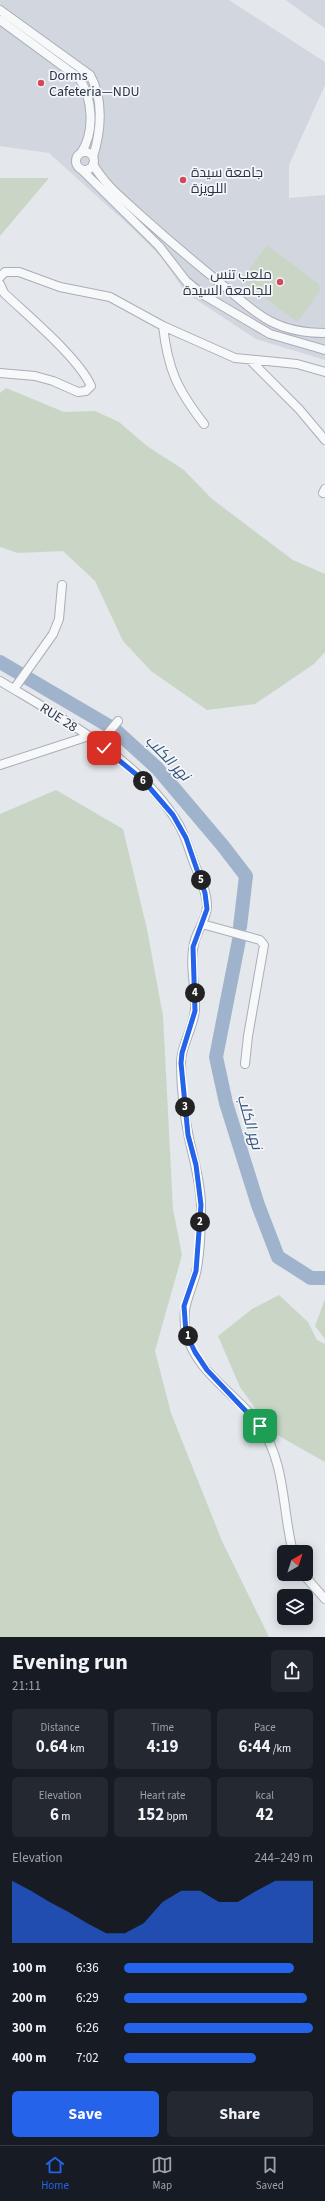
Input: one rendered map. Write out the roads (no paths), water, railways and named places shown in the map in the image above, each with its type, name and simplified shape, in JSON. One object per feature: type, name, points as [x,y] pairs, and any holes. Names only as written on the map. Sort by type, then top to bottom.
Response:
[{"type":"street","points":[[0,10],[90,75],[96,84],[100,134],[93,161],[89,169],[82,170]]},
{"type":"street","points":[[0,20],[79,78],[84,85],[88,100],[91,130],[87,144],[81,153],[76,157],[76,162],[82,170],[160,246],[186,281],[202,294],[270,334],[325,350]]},
{"type":"street","points":[[81,153],[88,153],[98,174],[114,191],[182,252],[253,310],[269,320],[287,328],[307,333],[325,333]]},
{"type":"street","points":[[0,277],[6,272],[19,272],[60,287],[102,294],[163,326],[235,358],[297,364],[325,372]]},
{"type":"street","points":[[0,284],[4,293],[74,361],[87,377],[91,386],[86,391],[78,392],[53,381],[35,376],[0,373]]},
{"type":"street","points":[[163,326],[165,349],[178,388],[204,424]]},
{"type":"street","points":[[250,360],[299,409],[325,440]]},
{"type":"street","points":[[14,689],[53,634],[59,618],[62,585]]},
{"type":"street","name":"RUE 28","points":[[0,681],[90,736],[143,780],[163,802],[180,827],[205,893],[207,909],[193,947],[195,1011],[184,1046],[181,1063],[188,1135],[196,1165],[201,1205],[196,1271],[184,1306],[186,1333],[195,1352],[207,1370],[228,1393],[245,1408],[260,1426],[276,1458],[291,1545]]},
{"type":"street","points":[[100,743],[118,721]]},
{"type":"street","points":[[0,765],[90,736]]},
{"type":"street","points":[[202,924],[260,940],[264,945],[248,1036],[245,1064]]},
{"type":"street","points":[[308,1581],[325,1599]]},
{"type":"waterway","name":"نهر الكلب","points":[[0,662],[114,729],[157,768],[223,846],[246,876],[240,927]]},
{"type":"waterway","name":"نهر الكلب","points":[[239,940],[216,1057],[226,1103],[258,1205],[278,1257],[311,1278],[325,1278]]},
{"type":"place","name":"Dorms Cafeteria—NDU","points":[[41,83]]},
{"type":"place","name":"جامعة سيدة اللويزة","points":[[183,180]]},
{"type":"place","name":"ملعب تنس للجامعة السيدة","points":[[280,282]]}]
